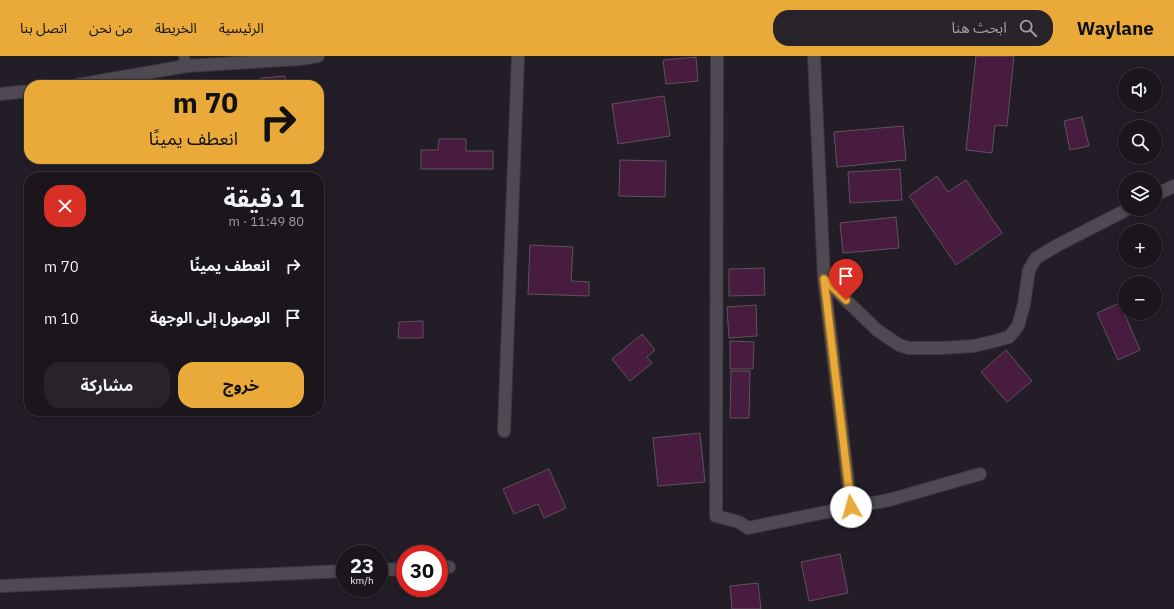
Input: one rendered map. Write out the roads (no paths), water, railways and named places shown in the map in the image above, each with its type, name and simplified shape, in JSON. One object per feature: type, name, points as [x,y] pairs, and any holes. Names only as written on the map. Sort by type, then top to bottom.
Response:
[{"type":"street","points":[[100,80],[185,61],[300,59],[318,56]]},
{"type":"street","points":[[504,431],[518,56]]},
{"type":"street","points":[[717,56],[716,516],[739,522],[748,528],[889,500],[980,474]]},
{"type":"street","points":[[814,56],[824,279],[851,507]]},
{"type":"street","points":[[0,94],[24,92]]},
{"type":"street","points":[[1162,192],[1174,186]]},
{"type":"street","points":[[824,279],[877,330],[899,345],[909,348],[974,346],[1009,337],[1018,326],[1024,304],[1028,270],[1036,258],[1118,214]]},
{"type":"street","points":[[0,586],[336,571]]}]
